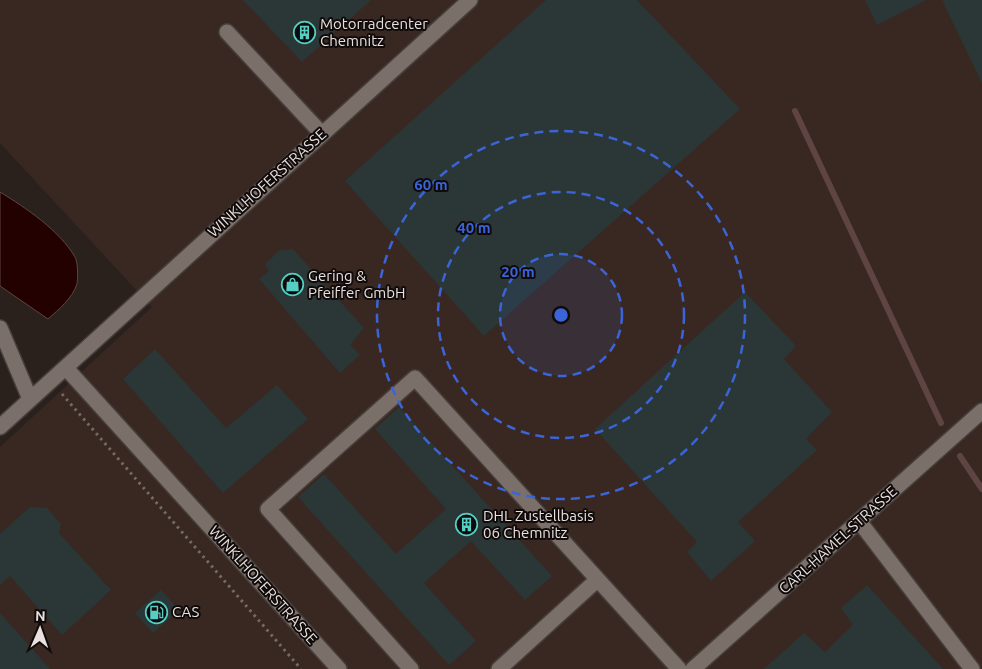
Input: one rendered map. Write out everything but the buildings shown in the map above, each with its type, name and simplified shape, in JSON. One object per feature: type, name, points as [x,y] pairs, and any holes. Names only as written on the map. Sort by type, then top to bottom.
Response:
[{"type":"street","name":"WINKLHOFERSTRASSE","points":[[0,427],[470,0]]},
{"type":"street","points":[[227,32],[322,134]]},
{"type":"street","points":[[0,328],[30,400]]},
{"type":"street","name":"WINKLHOFERSTRASSE","points":[[66,368],[339,669]]},
{"type":"street","points":[[411,669],[268,508],[415,378],[679,669]]},
{"type":"street","name":"CARL-HAMEL-STRASSE","points":[[693,669],[982,411]]},
{"type":"street","points":[[860,521],[972,669]]},
{"type":"street","points":[[499,669],[597,580]]},
{"type":"path","points":[[51,381],[301,669]]},
{"type":"shaded area","points":[[0,0],[982,0],[982,669],[0,669],[0,447],[152,307],[0,143]]},
{"type":"shaded area","points":[[0,192],[31,212],[51,229],[68,247],[76,259],[78,278],[75,289],[65,303],[48,319],[0,286]]},
{"type":"waterway","points":[[795,111],[941,423]]},
{"type":"waterway","points":[[960,456],[982,489]]},
{"type":"place","name":"Motorradcenter Chemnitz","points":[[304,33]]},
{"type":"place","name":"Gering & Pfeiffer GmbH","points":[[292,285]]},
{"type":"place","name":"DHL Zustellbasis 06 Chemnitz","points":[[467,525]]},
{"type":"place","name":"CAS","points":[[156,612]]}]
